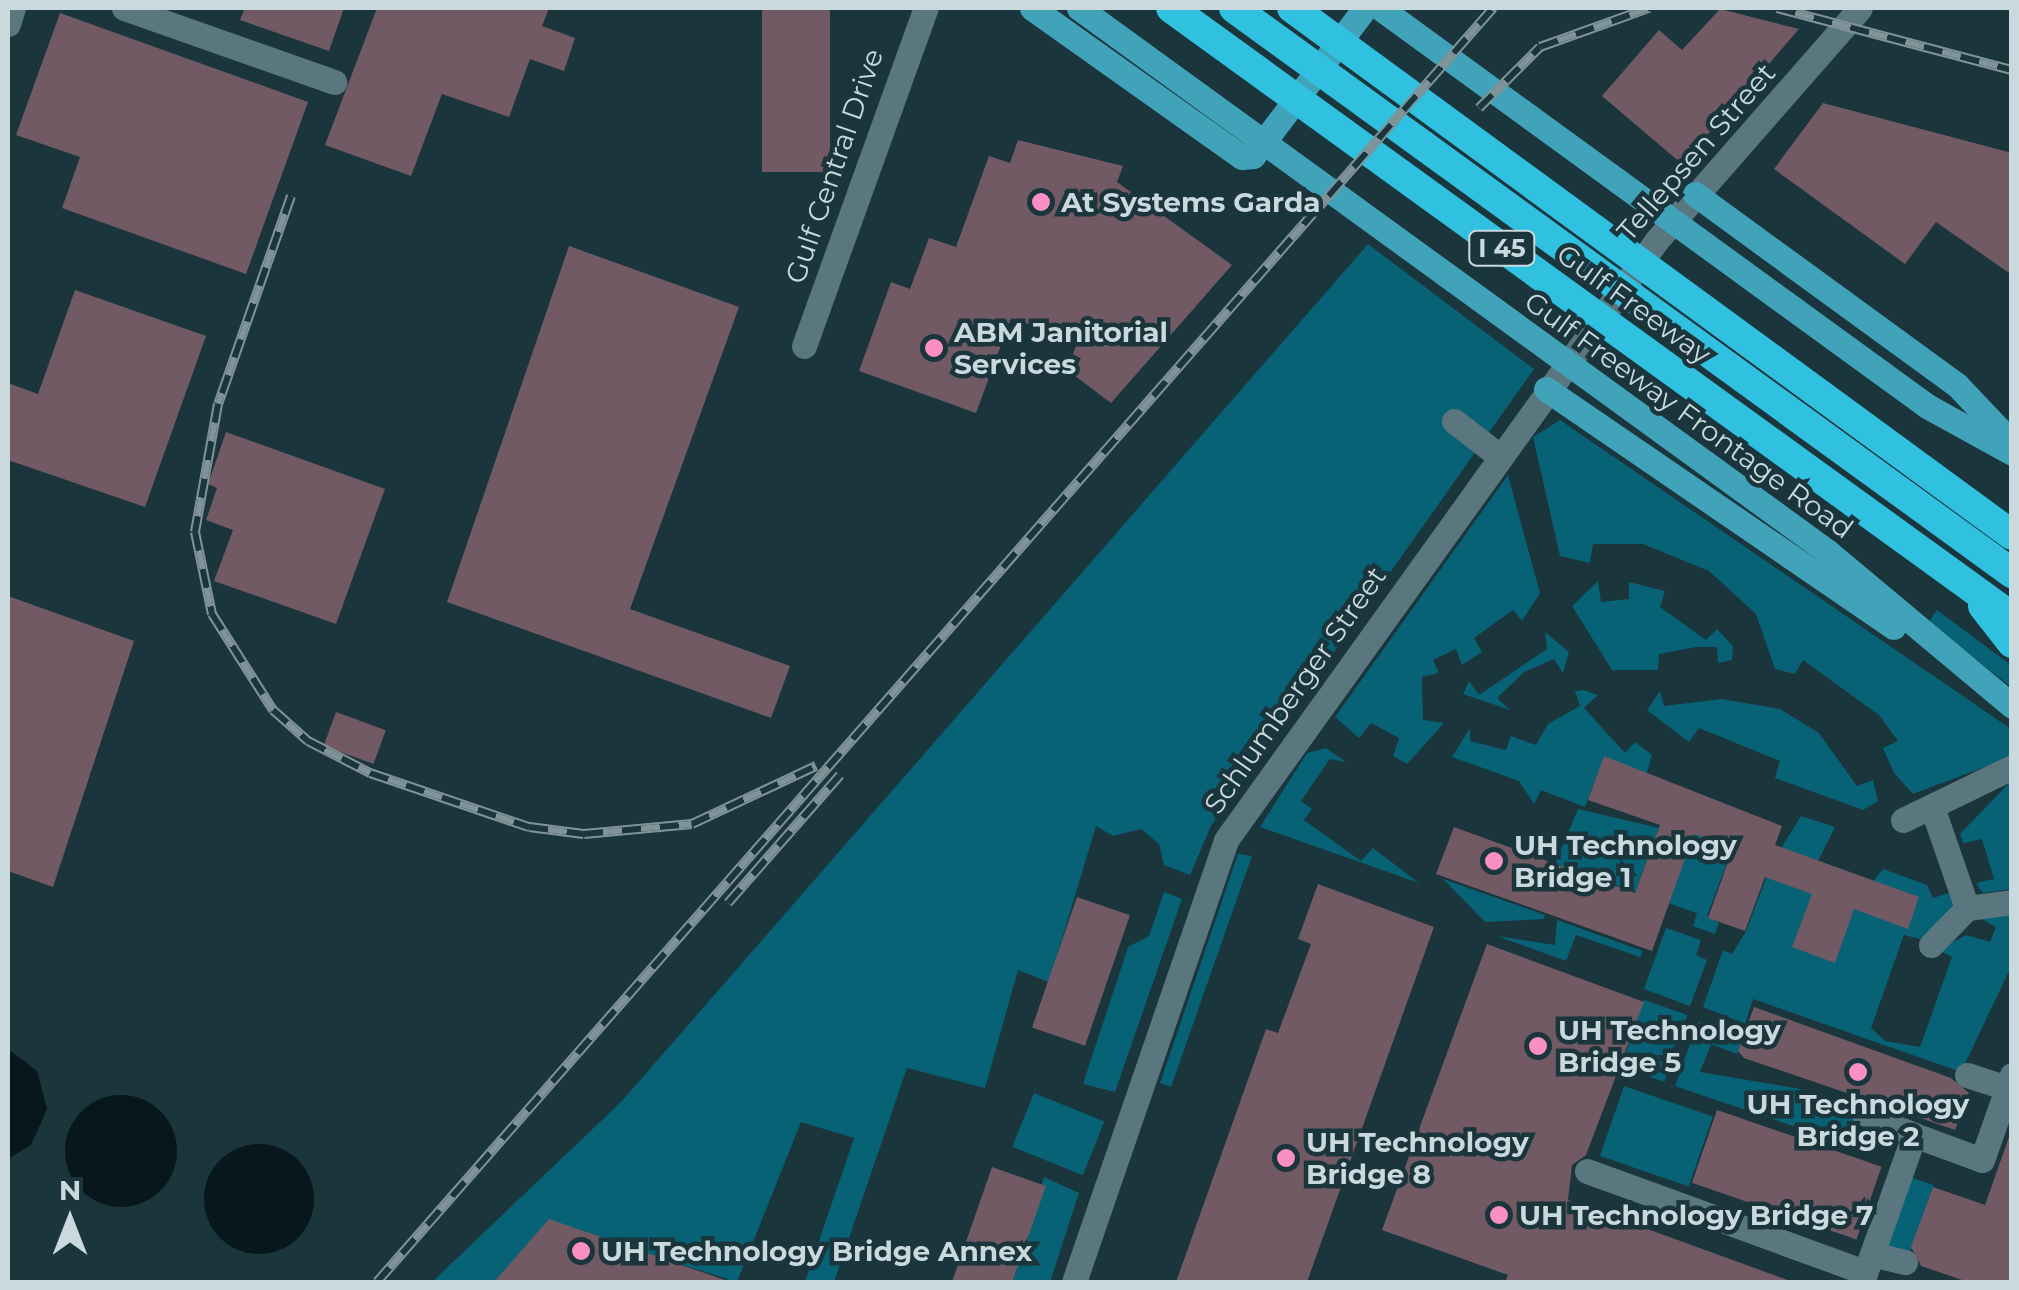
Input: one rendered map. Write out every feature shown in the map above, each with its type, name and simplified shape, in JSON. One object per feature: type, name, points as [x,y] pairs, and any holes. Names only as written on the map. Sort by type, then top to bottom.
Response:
[{"type":"highway","name":"Gulf Freeway","points":[[1171,8],[2012,617]]},
{"type":"highway","name":"Gulf Freeway","points":[[1234,8],[1851,461],[2012,573]]},
{"type":"highway","name":"Gulf Freeway","points":[[1292,8],[1944,489],[2012,532]]},
{"type":"highway","points":[[1970,587],[2012,644]]},
{"type":"main road","points":[[1032,8],[1254,156],[1368,9],[1927,406],[2012,453]]},
{"type":"main road","name":"Gulf Freeway Frontage Road","points":[[1078,8],[1828,552],[1952,664],[2012,706]]},
{"type":"main road","points":[[1692,199],[1956,386],[2012,443]]},
{"type":"main road","points":[[1550,384],[1952,664]]},
{"type":"street","points":[[8,24],[13,8]]},
{"type":"street","points":[[124,8],[334,82]]},
{"type":"street","name":"Gulf Central Drive","points":[[804,346],[926,8]]},
{"type":"street","name":"Tellepsen Street","points":[[1550,384],[1656,240],[1860,8]]},
{"type":"street","name":"Schlumberger Street","points":[[1074,1282],[1226,840],[1550,384]]},
{"type":"street","points":[[1454,422],[1498,455]]},
{"type":"street","points":[[1902,820],[1933,810],[2012,767]]},
{"type":"street","points":[[1933,810],[1968,908]]},
{"type":"street","points":[[1931,945],[1968,908],[2012,902]]},
{"type":"street","points":[[1864,1113],[1982,1160],[2009,1082],[1966,1076]]},
{"type":"street","points":[[1866,1269],[1914,1135]]},
{"type":"street","points":[[1587,1171],[1866,1269],[1905,1262]]},
{"type":"shaded area","points":[[1368,244],[1534,369],[1211,826],[1190,875],[1164,865],[1159,844],[1141,829],[1113,836],[1096,826],[1049,982],[1018,970],[985,1088],[907,1068],[834,1282],[805,1282],[854,1138],[801,1122],[737,1282],[550,1223],[497,1282],[432,1282],[622,1101]]},
{"type":"shaded area","points":[[1560,420],[2011,729],[2011,757],[1913,794],[1894,773],[1883,748],[1898,741],[1879,715],[1803,660],[1795,674],[1775,669],[1756,614],[1709,571],[1643,544],[1593,544],[1590,563],[1560,556],[1533,437]]},
{"type":"shaded area","points":[[1508,475],[1540,593],[1522,621],[1513,610],[1474,638],[1482,652],[1462,665],[1456,649],[1433,660],[1439,673],[1422,677],[1423,720],[1444,723],[1407,764],[1393,756],[1399,738],[1371,723],[1359,738],[1335,717]]},
{"type":"shaded area","points":[[1598,581],[1601,602],[1629,599],[1629,582],[1665,591],[1660,607],[1706,640],[1717,629],[1733,646],[1732,660],[1718,663],[1717,647],[1696,647],[1659,654],[1658,670],[1612,670],[1572,606]]},
{"type":"shaded area","points":[[1937,610],[2011,665],[2011,687],[1929,622]]},
{"type":"shaded area","points":[[1545,632],[1569,652],[1563,673],[1554,659],[1524,672],[1497,698],[1510,710],[1463,694],[1469,681],[1479,695],[1547,649]]},
{"type":"shaded area","points":[[1575,691],[1598,695],[1584,708],[1625,753],[1635,742],[1652,755],[1647,773],[1604,758],[1585,807],[1541,790],[1534,804],[1519,781],[1452,757],[1470,728],[1470,741],[1506,750],[1511,736],[1536,745],[1548,724],[1580,706]]},
{"type":"shaded area","points":[[1660,691],[1664,706],[1722,699],[1780,709],[1819,733],[1857,786],[1873,780],[1878,801],[1863,810],[1775,778],[1780,761],[1699,728],[1689,742],[1647,710]]},
{"type":"shaded area","points":[[1326,748],[1346,762],[1330,759],[1301,801],[1312,809],[1304,820],[1361,861],[1373,848],[1419,883],[1260,827],[1307,753]]},
{"type":"shaded area","points":[[2011,781],[2011,889],[1983,893],[1976,883],[1994,879],[1982,839],[1963,843],[1960,834]]},
{"type":"shaded area","points":[[1578,809],[1659,828],[1635,892],[1555,864]]},
{"type":"shaded area","points":[[1801,816],[1835,827],[1818,861],[1781,848]]},
{"type":"shaded area","points":[[1692,831],[1733,847],[1707,916],[1719,923],[1715,934],[1693,926],[1697,913],[1668,903]]},
{"type":"shaded area","points":[[1238,854],[1252,856],[1171,1087],[1160,1083]]},
{"type":"shaded area","points":[[1883,869],[1927,885],[1933,898],[1954,891],[1954,907],[1920,939],[1904,935],[1871,1028],[1885,1041],[1920,1047],[1952,957],[1938,950],[1966,935],[1990,942],[1996,927],[1980,918],[2011,915],[2011,967],[1961,1072],[1753,999],[1745,1024],[1703,1007],[1723,950],[1732,954],[1746,931],[1767,876],[1854,906]]},
{"type":"shaded area","points":[[1443,879],[1545,915],[1544,919],[1485,922]]},
{"type":"shaded area","points":[[1164,892],[1182,899],[1115,1092],[1083,1084],[1128,947],[1149,936]]},
{"type":"shaded area","points":[[1557,920],[1643,951],[1640,957],[1576,935],[1566,961],[1497,936],[1555,945]]},
{"type":"shaded area","points":[[1666,928],[1701,940],[1696,955],[1707,960],[1690,1006],[1644,989]]},
{"type":"shaded area","points":[[1644,1000],[1687,1015],[1664,1082],[1621,1067]]},
{"type":"shaded area","points":[[1698,1022],[1743,1036],[1737,1054],[1711,1044],[1700,1072],[1801,1089],[1799,1097],[1858,1118],[1849,1145],[1675,1086]]},
{"type":"shaded area","points":[[8,1049],[37,1071],[47,1109],[31,1145],[8,1159]]},
{"type":"shaded area","points":[[1624,1086],[1713,1117],[1689,1187],[1600,1156]]},
{"type":"shaded area","points":[[1034,1093],[1104,1121],[1083,1175],[1012,1147]]},
{"type":"shaded area","points":[[121,1095],[142,1100],[160,1112],[172,1130],[177,1151],[172,1172],[160,1190],[142,1202],[121,1207],[100,1202],[82,1190],[70,1172],[65,1151],[70,1130],[82,1112],[100,1100]]},
{"type":"shaded area","points":[[259,1144],[280,1148],[298,1160],[310,1178],[314,1199],[310,1220],[298,1238],[280,1250],[259,1254],[238,1250],[220,1238],[208,1220],[204,1199],[208,1178],[220,1160],[238,1148]]},
{"type":"shaded area","points":[[1907,1176],[1933,1185],[1907,1263],[1880,1254]]},
{"type":"shaded area","points":[[1044,1177],[1079,1193],[1050,1282],[1011,1282]]},
{"type":"building","points":[[245,8],[344,8],[329,51],[240,20]]},
{"type":"building","points":[[377,8],[549,8],[542,26],[575,38],[564,71],[530,59],[509,117],[442,94],[411,176],[325,145]]},
{"type":"building","points":[[762,8],[830,8],[830,172],[762,172]]},
{"type":"building","points":[[1720,9],[1799,29],[1682,164],[1602,96],[1659,30],[1682,50]]},
{"type":"building","points":[[60,13],[308,102],[246,274],[62,208],[80,157],[16,135]]},
{"type":"building","points":[[1823,103],[2012,153],[2012,275],[1936,222],[1905,264],[1774,169]]},
{"type":"building","points":[[1018,140],[1123,166],[1117,182],[1232,265],[1111,403],[1067,370],[1078,341],[1011,318],[976,413],[859,371],[891,282],[910,289],[929,238],[956,247],[989,156],[1010,163]]},
{"type":"building","points":[[569,246],[739,307],[630,609],[790,666],[771,718],[447,602]]},
{"type":"building","points":[[75,290],[206,336],[145,507],[8,460],[8,383],[38,394]]},
{"type":"building","points":[[226,432],[385,489],[336,624],[214,581],[233,530],[206,520],[217,488],[208,484]]},
{"type":"building","points":[[8,596],[134,641],[53,887],[8,871]]},
{"type":"building","points":[[336,712],[386,730],[373,764],[324,746]]},
{"type":"building","name":"UH Technology Bridge 1","points":[[1604,756],[1782,826],[1775,845],[1919,897],[1908,929],[1854,909],[1835,963],[1792,947],[1812,894],[1765,877],[1745,931],[1708,918],[1733,848],[1694,834],[1652,951],[1436,874],[1454,827],[1635,893],[1660,825],[1588,800]]},
{"type":"building","name":"UH Technology Bridge 8","points":[[1318,884],[1434,927],[1307,1282],[1176,1282],[1266,1029],[1278,1033],[1311,944],[1298,939]]},
{"type":"building","points":[[1077,897],[1130,915],[1085,1046],[1032,1027]]},
{"type":"building","points":[[1487,944],[1644,1002],[1586,1155],[1572,1165],[1568,1200],[1793,1282],[1505,1282],[1508,1275],[1382,1230]]},
{"type":"building","name":"UH Technology Bridge 2","points":[[1754,1007],[1951,1078],[1969,1093],[1955,1130],[1744,1058],[1738,1051]]},
{"type":"building","points":[[1717,1110],[1882,1167],[1856,1239],[1692,1183]]},
{"type":"building","points":[[2009,1137],[2012,1282],[1968,1282],[1921,1266],[1911,1247],[1933,1187],[1985,1205]]},
{"type":"building","points":[[992,1167],[1046,1186],[1012,1282],[952,1282]]},
{"type":"building","name":"UH Technology Bridge Annex","points":[[549,1219],[725,1280],[725,1282],[494,1282]]},
{"type":"railway","points":[[377,1282],[1493,8]]},
{"type":"railway","points":[[1479,108],[1540,47],[1649,8]]},
{"type":"railway","points":[[1777,8],[2012,70]]},
{"type":"railway","points":[[291,196],[218,404],[195,532],[212,614],[273,710],[308,741],[370,773],[529,827],[584,834],[692,824],[816,766]]},
{"type":"railway","points":[[728,903],[840,775]]},
{"type":"place","name":"At Systems Garda","points":[[1041,202]]},
{"type":"place","name":"ABM Janitorial Services","points":[[934,348]]},
{"type":"place","name":"UH Technology Bridge 1","points":[[1494,861]]},
{"type":"place","name":"UH Technology Bridge 5","points":[[1538,1046]]},
{"type":"place","name":"UH Technology Bridge 2","points":[[1858,1072]]},
{"type":"place","name":"UH Technology Bridge 8","points":[[1286,1158]]},
{"type":"place","name":"UH Technology Bridge 7","points":[[1499,1215]]},
{"type":"place","name":"UH Technology Bridge Annex","points":[[581,1251]]}]
